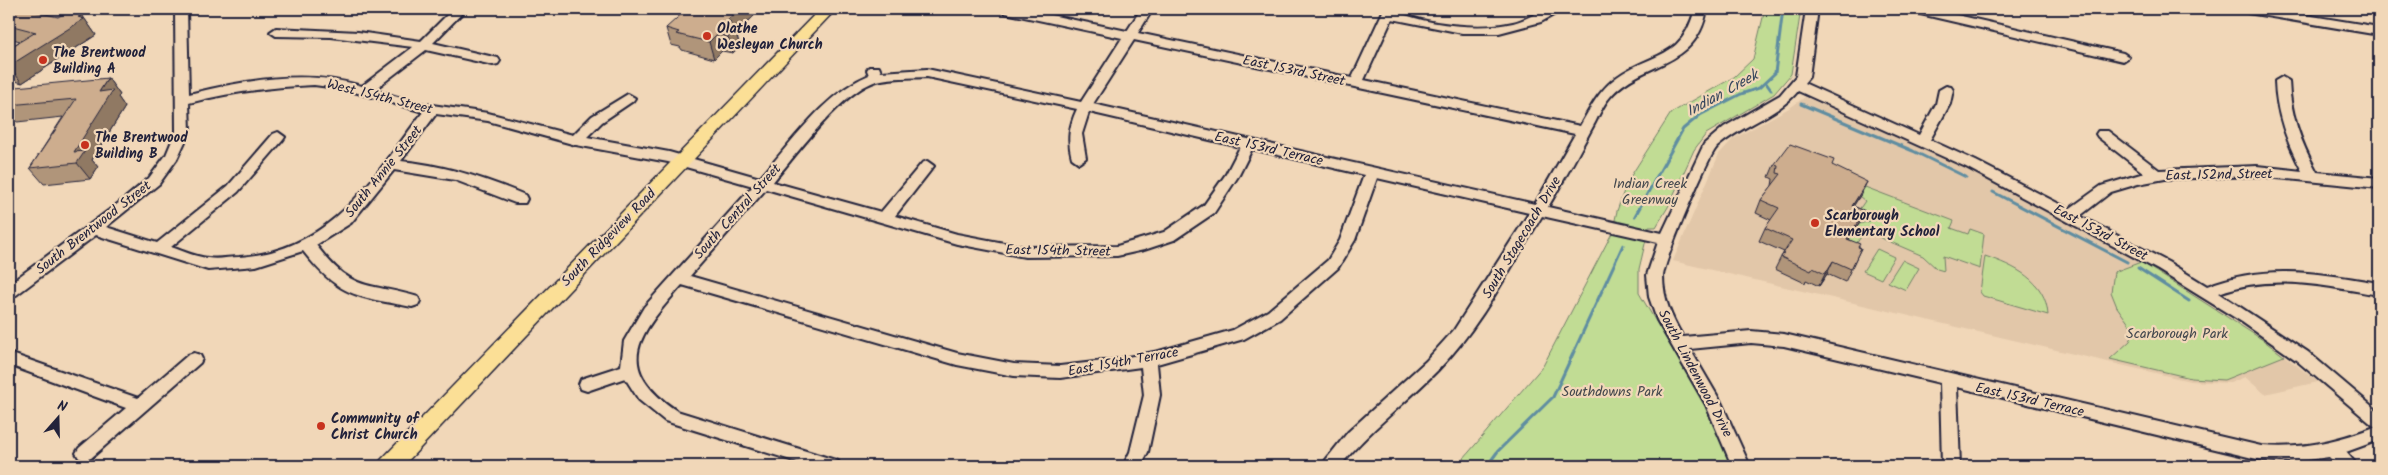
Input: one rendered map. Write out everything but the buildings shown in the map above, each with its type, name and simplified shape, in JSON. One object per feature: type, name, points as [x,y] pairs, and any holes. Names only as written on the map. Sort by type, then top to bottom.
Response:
[{"type":"main road","name":"South Ridgeview Road","points":[[389,466],[828,9]]},
{"type":"street","name":"South Brentwood Street","points":[[9,292],[129,203],[154,181],[168,163],[183,131],[181,9]]},
{"type":"street","points":[[365,90],[423,46],[460,9]]},
{"type":"street","name":"East 153rd Street","points":[[1005,9],[1584,131]]},
{"type":"street","points":[[1080,158],[1075,143],[1074,128],[1085,106],[1147,9]]},
{"type":"street","points":[[1356,83],[1389,11],[1400,18],[1476,32],[1512,28],[1558,9]]},
{"type":"street","name":"South Stagecoach Drive","points":[[1330,466],[1354,437],[1432,366],[1460,334],[1538,209],[1600,102],[1613,86],[1684,46],[1697,26],[1701,9]]},
{"type":"street","name":"South Lindenwood Drive","points":[[1741,466],[1730,435],[1713,402],[1665,320],[1657,297],[1655,275],[1667,239],[1709,147],[1729,130],[1785,98],[1796,86],[1804,71],[1812,9]]},
{"type":"street","points":[[1916,9],[2124,57]]},
{"type":"street","points":[[2248,9],[2379,31]]},
{"type":"street","points":[[276,32],[347,34],[423,46],[493,61]]},
{"type":"street","name":"East 153rd Terrace","points":[[875,73],[927,73],[1085,106],[1667,239]]},
{"type":"street","name":"South Central Street","points":[[631,369],[631,346],[650,311],[835,102],[875,73]]},
{"type":"street","name":"West 154th Street","points":[[183,100],[240,87],[291,81],[332,83],[365,90],[432,110],[488,117],[576,140],[681,160]]},
{"type":"street","points":[[2282,81],[2282,97],[2288,127],[2311,175]]},
{"type":"street","name":"East 153rd Street","points":[[1796,86],[1971,164],[2163,266],[2206,292],[2302,356],[2379,422]]},
{"type":"street","points":[[1923,141],[1943,104],[1946,90]]},
{"type":"street","points":[[576,140],[597,120],[628,98]]},
{"type":"street","name":"South Annie Street","points":[[94,229],[190,260],[222,264],[256,261],[306,244],[346,219],[390,166],[432,110]]},
{"type":"street","points":[[2102,134],[2156,176]]},
{"type":"street","points":[[159,249],[233,189],[278,137]]},
{"type":"street","name":"East 154th Street","points":[[681,160],[884,219],[990,247],[1025,252],[1117,251],[1144,245],[1169,236],[1209,209],[1232,175],[1248,144]]},
{"type":"street","points":[[390,166],[453,173],[482,182],[520,199]]},
{"type":"street","points":[[884,219],[927,166]]},
{"type":"street","name":"East 154th Terrace","points":[[679,278],[957,359],[1014,370],[1060,372],[1148,360],[1238,336],[1274,315],[1302,292],[1333,264],[1347,240],[1373,171]]},
{"type":"street","name":"East 152nd Street","points":[[2070,216],[2106,189],[2136,178],[2227,171],[2311,175],[2379,183]]},
{"type":"street","points":[[306,244],[336,278],[345,284],[356,289],[412,301]]},
{"type":"street","points":[[2206,292],[2247,279],[2263,277],[2295,278],[2379,289]]},
{"type":"street","name":"East 153rd Terrace","points":[[1679,344],[1751,337],[1784,340],[2260,453],[2298,456],[2333,450],[2379,433]]},
{"type":"street","points":[[9,359],[140,406]]},
{"type":"street","points":[[86,453],[194,359]]},
{"type":"street","points":[[1132,466],[1139,452],[1152,395],[1148,360]]},
{"type":"street","points":[[587,384],[631,369],[633,382],[648,400],[670,416],[832,466]]},
{"type":"street","points":[[1948,379],[1951,466]]},
{"type":"street","points":[[2333,450],[2348,466]]},
{"type":"shaded area","points":[[1805,97],[1958,165],[2141,262],[2264,340],[2318,382],[2265,394],[2245,377],[2230,383],[2190,381],[1673,261],[1719,154],[1733,139],[1791,107]]},
{"type":"green space","name":"Southdowns Park","points":[[1765,9],[1801,9],[1791,74],[1774,94],[1706,134],[1694,150],[1668,207],[1656,227],[1649,227],[1639,269],[1639,293],[1706,406],[1721,436],[1731,466],[1457,466],[1543,366],[1612,233],[1627,182],[1671,113],[1734,77],[1753,59]]},
{"type":"green space","points":[[1865,187],[1954,221],[1951,228],[1968,234],[1970,229],[1984,234],[1980,269],[1943,256],[1944,271],[1937,269],[1923,256],[1865,231],[1854,247],[1846,243],[1859,224],[1870,221],[1856,214],[1865,201],[1859,196]]},
{"type":"green space","points":[[1877,249],[1894,257],[1881,279],[1863,271]]},
{"type":"green space","points":[[1985,256],[2027,276],[2041,292],[2046,303],[2048,315],[1983,296],[1980,292]]},
{"type":"green space","points":[[1902,260],[1919,268],[1906,290],[1888,282]]},
{"type":"green space","name":"Scarborough Park","points":[[2141,262],[2263,340],[2284,356],[2224,380],[2191,378],[2110,359],[2130,341],[2134,331],[2117,307],[2111,292],[2114,272]]},
{"type":"waterway","name":"Indian Creek","points":[[1635,216],[1683,129],[1700,115],[1741,94],[1759,88],[1775,73],[1783,9]]},
{"type":"waterway","points":[[1766,83],[1771,90]]},
{"type":"waterway","points":[[1801,104],[1913,151],[1966,177]]},
{"type":"waterway","points":[[1993,192],[2127,262]]},
{"type":"waterway","name":"Indian Creek","points":[[1487,466],[1498,451],[1553,397],[1623,245]]},
{"type":"waterway","points":[[2138,268],[2189,301]]},
{"type":"place","name":"Olathe Wesleyan Church","points":[[707,36]]},
{"type":"place","name":"The Brentwood Building A","points":[[43,60]]},
{"type":"place","name":"The Brentwood Building B","points":[[85,145]]},
{"type":"place","name":"Scarborough Elementary School","points":[[1815,223]]},
{"type":"place","name":"Community of Christ Church","points":[[321,426]]},
{"type":"park label","name":"Indian Creek Greenway","points":[[1650,192]]}]
